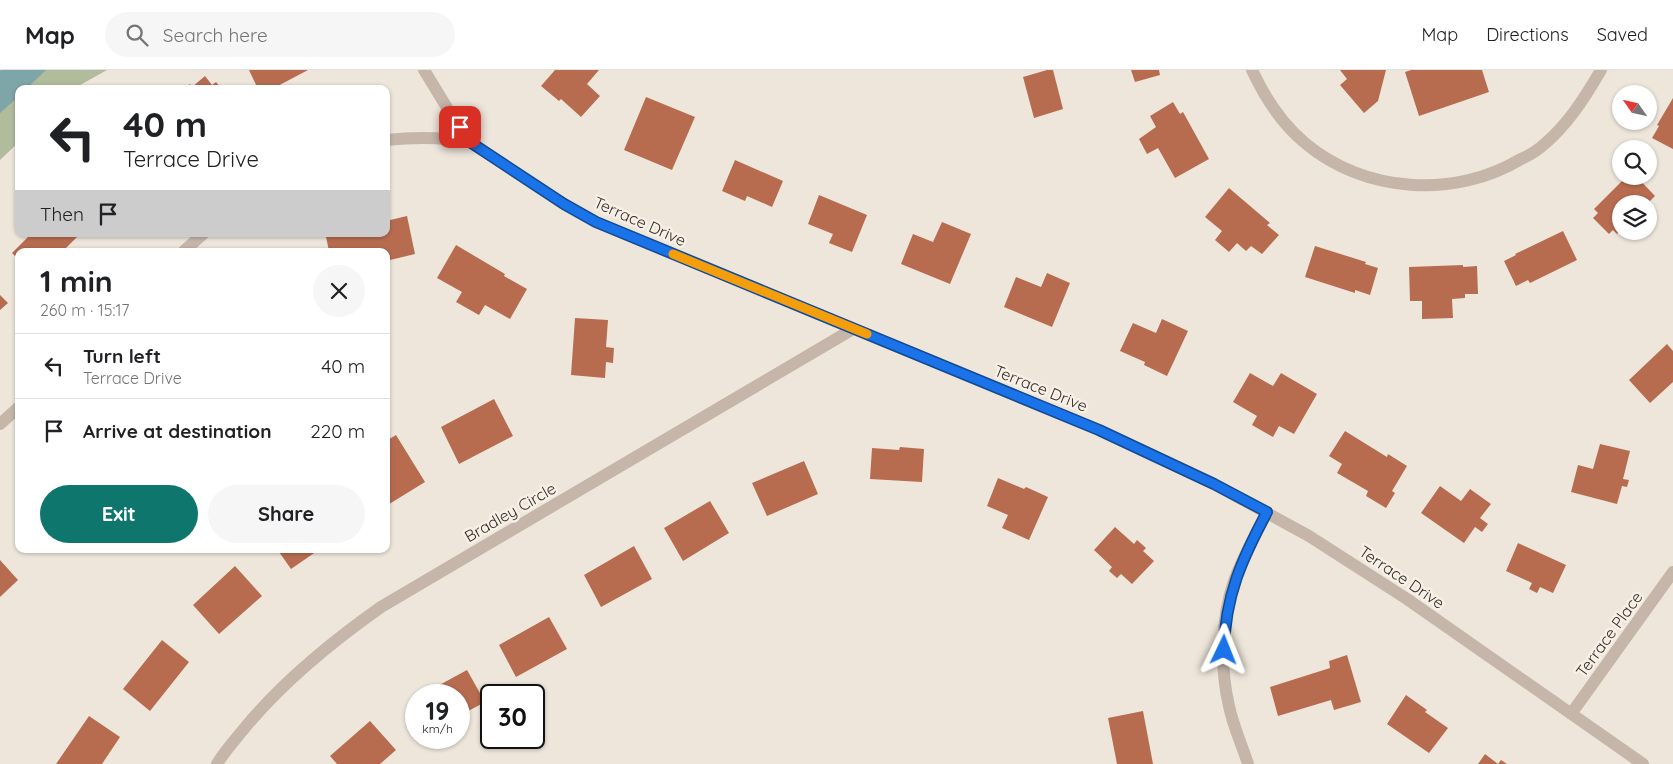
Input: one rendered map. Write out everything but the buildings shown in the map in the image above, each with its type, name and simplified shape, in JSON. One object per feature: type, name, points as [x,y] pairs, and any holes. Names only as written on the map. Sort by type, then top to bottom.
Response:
[{"type":"street","name":"Terrace Drive","points":[[424,70],[470,142],[564,204],[596,222],[1099,430],[1214,484],[1310,536],[1407,598],[1643,764]]},
{"type":"street","points":[[1252,70],[1262,92],[1282,120],[1305,143],[1334,163],[1368,177],[1401,185],[1439,186],[1475,180],[1507,168],[1540,148],[1563,126],[1583,100],[1601,70]]},
{"type":"street","points":[[390,139],[407,137],[470,142]]},
{"type":"street","points":[[187,248],[200,237]]},
{"type":"street","name":"Bradley Circle","points":[[217,764],[258,711],[283,686],[335,640],[378,609],[853,328]]},
{"type":"street","points":[[0,424],[15,411]]},
{"type":"street","points":[[1248,764],[1228,706],[1223,667],[1225,626],[1234,583],[1248,547],[1267,512]]},
{"type":"street","name":"Terrace Place","points":[[1571,714],[1673,572]]},
{"type":"green space","points":[[0,70],[107,70],[80,85],[15,85],[15,146],[0,160]]},
{"type":"water","points":[[46,70],[30,85],[15,85],[15,100],[0,113],[0,71]]},
{"type":"slow traffic","points":[[673,254],[867,334]]},
{"type":"route","points":[[460,127],[470,142],[564,204],[596,222],[1099,430],[1214,484],[1267,512],[1248,547],[1234,583],[1225,626],[1224,650]]}]
